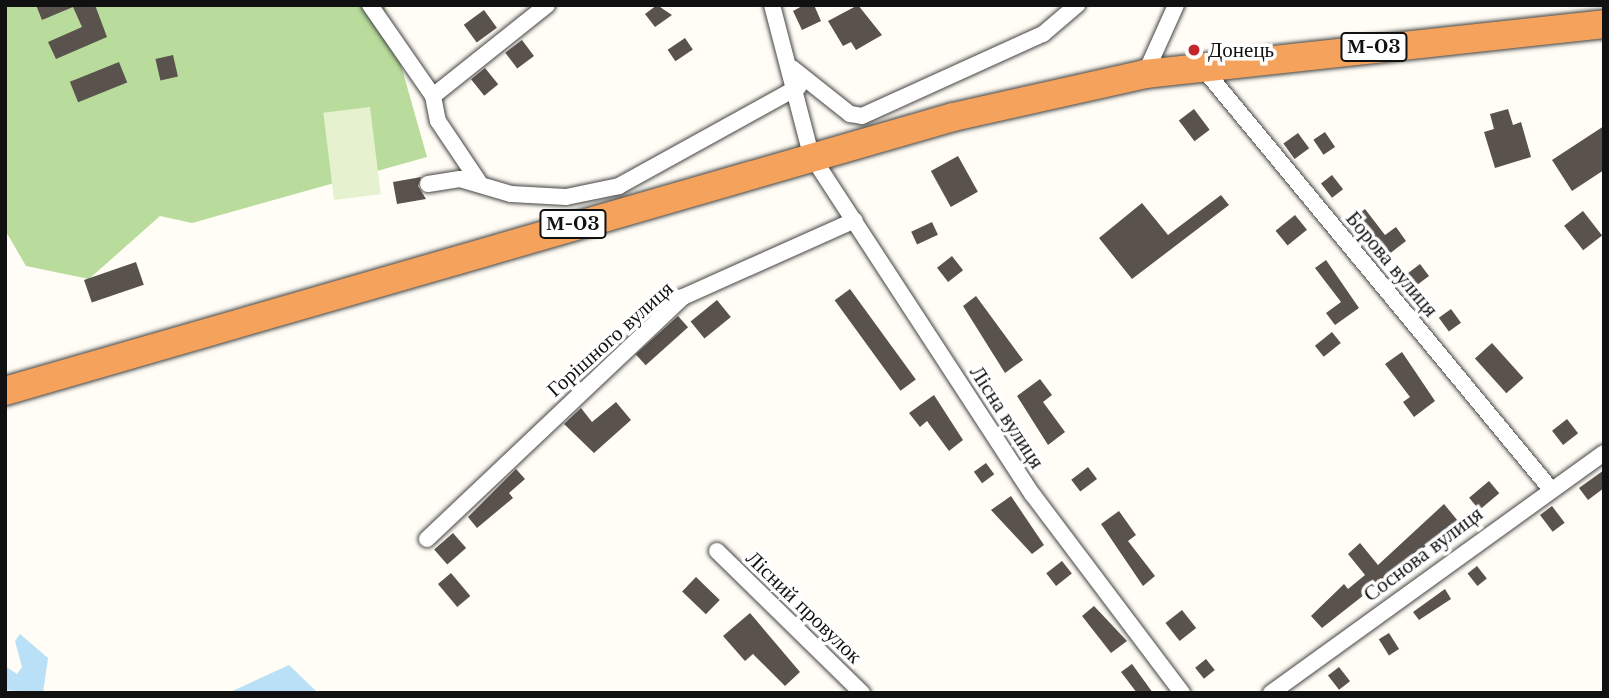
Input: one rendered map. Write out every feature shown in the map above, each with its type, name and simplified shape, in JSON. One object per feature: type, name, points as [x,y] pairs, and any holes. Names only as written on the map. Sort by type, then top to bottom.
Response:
[{"type":"highway","name":"М-03","points":[[5,391],[811,155],[1145,74],[1604,24]]},
{"type":"street","points":[[370,5],[433,96],[438,121],[479,181]]},
{"type":"street","points":[[433,96],[547,5]]},
{"type":"street","points":[[772,5],[798,87],[811,155]]},
{"type":"street","points":[[792,68],[850,114],[862,116],[1044,34],[1077,5]]},
{"type":"street","points":[[1145,74],[1174,6]]},
{"type":"street","name":"Борова вулиця","points":[[1202,67],[1549,487]]},
{"type":"street","points":[[428,184],[479,181],[511,194],[566,197],[619,186],[798,87]]},
{"type":"street","name":"Лісна вулиця","points":[[811,155],[1033,495],[1182,693]]},
{"type":"street","name":"Горішного вулиця","points":[[427,538],[683,297],[855,220]]},
{"type":"street","name":"Соснова вулиця","points":[[1271,693],[1549,487],[1604,453]]},
{"type":"street","name":"Лісний провулок","points":[[717,551],[862,693]]},
{"type":"green space","points":[[5,5],[384,5],[427,157],[192,223],[160,216],[89,279],[26,266],[5,230]]},
{"type":"green space","points":[[370,107],[381,194],[334,200],[323,113]]},
{"type":"water","points":[[20,634],[48,658],[43,693],[5,690],[5,666],[17,674],[22,667],[15,641]]},
{"type":"water","points":[[289,665],[318,693],[228,693]]},
{"type":"building","points":[[36,5],[95,5],[107,37],[56,59],[48,42],[82,27],[73,7],[42,20]]},
{"type":"building","points":[[657,5],[672,15],[655,27],[645,14]]},
{"type":"building","points":[[804,5],[814,5],[821,21],[802,30],[793,11]]},
{"type":"building","points":[[858,5],[882,35],[856,50],[851,42],[843,46],[828,21]]},
{"type":"building","points":[[484,10],[497,28],[477,42],[464,25]]},
{"type":"building","points":[[685,38],[693,50],[675,61],[668,50]]},
{"type":"building","points":[[522,40],[534,56],[517,69],[505,53]]},
{"type":"building","points":[[173,55],[178,76],[160,80],[155,59]]},
{"type":"building","points":[[119,62],[127,82],[78,102],[70,82]]},
{"type":"building","points":[[485,68],[498,84],[484,96],[471,79]]},
{"type":"building","points":[[1194,109],[1210,130],[1194,141],[1179,120]]},
{"type":"building","points":[[1508,109],[1513,125],[1521,122],[1531,157],[1495,168],[1484,132],[1494,129],[1490,114]]},
{"type":"building","points":[[1604,126],[1604,170],[1572,191],[1552,160]]},
{"type":"building","points":[[1325,132],[1335,147],[1323,155],[1313,140]]},
{"type":"building","points":[[1298,133],[1309,148],[1295,159],[1283,144]]},
{"type":"building","points":[[958,156],[978,192],[951,207],[931,171]]},
{"type":"building","points":[[1332,175],[1343,189],[1332,198],[1321,184]]},
{"type":"building","points":[[421,177],[418,186],[426,199],[397,204],[393,182]]},
{"type":"building","points":[[1221,195],[1229,205],[1132,279],[1099,238],[1142,203],[1168,235]]},
{"type":"building","points":[[1365,209],[1385,235],[1396,227],[1406,241],[1384,258],[1351,220]]},
{"type":"building","points":[[1583,211],[1602,235],[1583,250],[1564,226]]},
{"type":"building","points":[[1295,215],[1307,230],[1288,245],[1276,231]]},
{"type":"building","points":[[932,222],[938,235],[917,244],[911,232]]},
{"type":"building","points":[[952,256],[963,270],[948,282],[937,268]]},
{"type":"building","points":[[1326,260],[1359,308],[1335,325],[1326,313],[1341,302],[1315,268]]},
{"type":"building","points":[[136,262],[144,285],[92,303],[84,280]]},
{"type":"building","points":[[1420,264],[1429,276],[1412,289],[1403,277]]},
{"type":"building","points":[[850,289],[916,380],[900,391],[835,300]]},
{"type":"building","points":[[976,296],[1023,360],[1005,373],[963,306]]},
{"type":"building","points":[[717,300],[731,317],[704,338],[691,321]]},
{"type":"building","points":[[1451,309],[1461,323],[1449,332],[1439,318]]},
{"type":"building","points":[[678,316],[688,327],[646,365],[636,354]]},
{"type":"building","points":[[1332,332],[1341,343],[1324,357],[1315,346]]},
{"type":"building","points":[[1492,343],[1523,378],[1506,393],[1475,358]]},
{"type":"building","points":[[1402,352],[1435,401],[1414,417],[1403,402],[1410,397],[1385,364]]},
{"type":"building","points":[[1040,379],[1052,395],[1043,402],[1065,432],[1048,445],[1017,396]]},
{"type":"building","points":[[934,395],[963,440],[949,451],[927,421],[920,427],[909,413]]},
{"type":"building","points":[[616,402],[631,420],[594,453],[564,424],[581,408],[592,422]]},
{"type":"building","points":[[1567,419],[1578,433],[1563,445],[1552,431]]},
{"type":"building","points":[[986,463],[994,474],[982,483],[974,472]]},
{"type":"building","points":[[1088,467],[1097,479],[1080,492],[1071,480]]},
{"type":"building","points":[[516,469],[525,479],[509,493],[513,498],[477,528],[468,517]]},
{"type":"building","points":[[1604,470],[1604,488],[1588,500],[1579,488]]},
{"type":"building","points":[[1489,481],[1499,493],[1479,510],[1469,498]]},
{"type":"building","points":[[1011,496],[1044,545],[1032,554],[991,510]]},
{"type":"building","points":[[1444,504],[1458,521],[1322,628],[1311,616],[1344,584],[1348,589],[1365,575],[1348,554],[1360,543],[1378,565]]},
{"type":"building","points":[[1552,506],[1565,523],[1553,532],[1540,515]]},
{"type":"building","points":[[1119,511],[1136,535],[1128,541],[1155,576],[1143,586],[1101,524]]},
{"type":"building","points":[[453,533],[466,548],[447,564],[434,549]]},
{"type":"building","points":[[1062,561],[1072,574],[1056,586],[1046,573]]},
{"type":"building","points":[[1477,566],[1487,579],[1477,586],[1468,573]]},
{"type":"building","points":[[451,573],[470,596],[457,607],[438,584]]},
{"type":"building","points":[[696,577],[720,600],[706,614],[682,591]]},
{"type":"building","points":[[1445,589],[1451,599],[1419,620],[1413,612]]},
{"type":"building","points":[[1094,606],[1127,641],[1111,653],[1082,616]]},
{"type":"building","points":[[1182,610],[1196,628],[1180,641],[1165,623]]},
{"type":"building","points":[[750,613],[800,672],[785,686],[753,654],[745,661],[723,636]]},
{"type":"building","points":[[1389,633],[1399,649],[1389,655],[1379,639]]},
{"type":"building","points":[[1206,659],[1215,670],[1204,679],[1195,668]]},
{"type":"building","points":[[1132,664],[1153,693],[1137,693],[1121,672]]},
{"type":"building","points":[[1339,667],[1350,681],[1339,690],[1328,676]]},
{"type":"place","name":"Донець","points":[[1194,50]]}]
